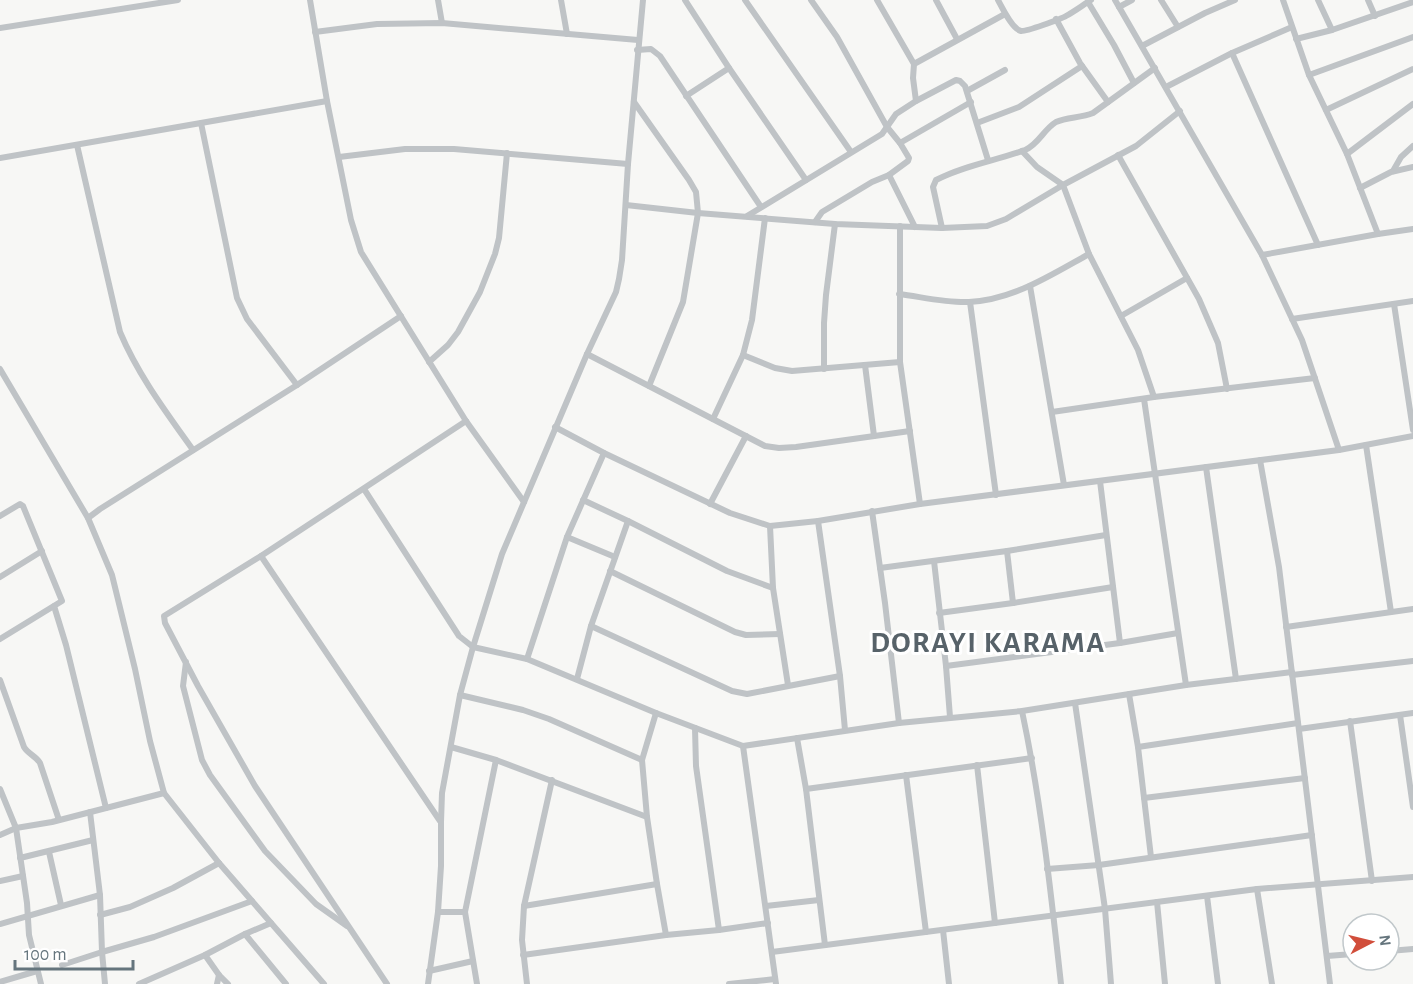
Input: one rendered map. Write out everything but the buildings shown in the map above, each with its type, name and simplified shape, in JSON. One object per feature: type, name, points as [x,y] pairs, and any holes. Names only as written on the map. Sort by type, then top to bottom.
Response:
[{"type":"street","points":[[0,28],[178,0]]},
{"type":"street","points":[[310,0],[351,220],[361,252],[466,421],[524,502]]},
{"type":"street","points":[[438,0],[442,23]]},
{"type":"street","points":[[561,0],[567,34]]},
{"type":"street","points":[[428,984],[438,912],[442,793],[460,695],[473,647],[502,554],[555,427],[616,292],[622,260],[643,0]]},
{"type":"street","points":[[685,0],[806,180]]},
{"type":"street","points":[[745,0],[851,152]]},
{"type":"street","points":[[811,0],[837,37],[887,127],[908,155],[908,161],[889,175],[872,182],[822,212],[815,222]]},
{"type":"street","points":[[877,0],[914,64],[916,101]]},
{"type":"street","points":[[936,0],[957,39]]},
{"type":"street","points":[[998,0],[1005,14],[1021,31],[1065,16],[1089,1],[1134,83]]},
{"type":"street","points":[[1115,0],[1262,255],[1302,340],[1339,450]]},
{"type":"street","points":[[1119,7],[1132,0]]},
{"type":"street","points":[[1161,0],[1178,27]]},
{"type":"street","points":[[1142,46],[1235,0]]},
{"type":"street","points":[[1283,0],[1309,75],[1347,154],[1378,234]]},
{"type":"street","points":[[1318,0],[1332,30]]},
{"type":"street","points":[[1368,0],[1375,16]]},
{"type":"street","points":[[1296,39],[1332,30],[1413,2]]},
{"type":"street","points":[[914,64],[1005,14]]},
{"type":"street","points":[[1056,19],[1082,66],[1108,102]]},
{"type":"street","points":[[315,32],[377,24],[442,23],[638,40]]},
{"type":"street","points":[[1166,87],[1232,53],[1292,27]]},
{"type":"street","points":[[1309,75],[1413,37]]},
{"type":"street","points":[[638,50],[651,49],[660,56],[761,207]]},
{"type":"street","points":[[1232,53],[1318,245]]},
{"type":"street","points":[[977,123],[1019,107],[1082,66]]},
{"type":"street","points":[[686,96],[729,68]]},
{"type":"street","points":[[942,228],[933,187],[936,180],[948,173],[1031,147],[1055,123],[1093,113],[1155,68]]},
{"type":"street","points":[[1326,110],[1413,69]]},
{"type":"street","points":[[967,91],[1005,70]]},
{"type":"street","points":[[746,217],[882,134],[893,116],[956,80],[965,86],[967,91],[988,160]]},
{"type":"street","points":[[0,158],[327,101]]},
{"type":"street","points":[[633,102],[689,180],[696,192],[698,213],[683,302],[649,386]]},
{"type":"street","points":[[900,143],[970,102]]},
{"type":"street","points":[[1347,154],[1413,104]]},
{"type":"street","points":[[626,205],[835,224],[942,228],[987,226],[999,222],[1136,146],[1180,111]]},
{"type":"street","points":[[201,123],[237,298],[248,319],[297,385]]},
{"type":"street","points":[[77,145],[120,332],[129,355],[144,381],[193,450]]},
{"type":"street","points":[[1393,171],[1401,157],[1413,146]]},
{"type":"street","points":[[339,157],[405,149],[454,148],[628,164]]},
{"type":"street","points":[[1022,151],[1037,167],[1063,185],[1089,254],[1138,350],[1154,397]]},
{"type":"street","points":[[429,362],[448,345],[458,332],[480,292],[495,254],[499,238],[507,153]]},
{"type":"street","points":[[1118,155],[1199,299],[1218,343],[1227,388]]},
{"type":"street","points":[[1360,188],[1393,171],[1413,167]]},
{"type":"street","points":[[889,175],[915,227]]},
{"type":"street","points":[[713,419],[743,355],[755,308],[765,218]]},
{"type":"street","points":[[824,369],[826,295],[835,224]]},
{"type":"street","points":[[900,226],[900,362],[920,504]]},
{"type":"street","points":[[1262,255],[1413,230]]},
{"type":"street","points":[[899,294],[953,302],[1002,297],[1030,286],[1089,254]]},
{"type":"street","points":[[1121,316],[1187,278]]},
{"type":"street","points":[[1030,286],[1064,485]]},
{"type":"street","points":[[1292,319],[1413,301]]},
{"type":"street","points":[[970,302],[996,495]]},
{"type":"street","points":[[1394,304],[1413,430]]},
{"type":"street","points":[[88,518],[401,316]]},
{"type":"street","points":[[587,354],[765,446],[796,447],[910,431]]},
{"type":"street","points":[[743,355],[782,370],[792,371],[900,362]]},
{"type":"street","points":[[865,365],[874,436]]},
{"type":"street","points":[[0,369],[88,518],[112,575],[164,793],[219,863],[324,984]]},
{"type":"street","points":[[1052,412],[1315,378]]},
{"type":"street","points":[[1144,399],[1186,685]]},
{"type":"street","points":[[387,984],[255,786],[203,695],[165,623],[164,616],[261,556],[466,421]]},
{"type":"street","points":[[555,427],[710,504],[770,526],[818,521],[920,504],[1339,450],[1413,436]]},
{"type":"street","points":[[710,504],[746,436]]},
{"type":"street","points":[[1366,445],[1391,612]]},
{"type":"street","points":[[527,659],[567,537],[604,453]]},
{"type":"street","points":[[1260,460],[1279,567],[1330,984]]},
{"type":"street","points":[[1206,467],[1236,679]]},
{"type":"street","points":[[1100,481],[1120,643]]},
{"type":"street","points":[[364,489],[459,636],[473,647],[527,659],[656,713],[743,746],[899,723],[1022,711],[1186,685],[1413,661]]},
{"type":"street","points":[[583,500],[728,572],[773,588]]},
{"type":"street","points":[[0,516],[22,504],[62,599],[0,639]]},
{"type":"street","points":[[872,511],[899,723]]},
{"type":"street","points":[[577,679],[591,626],[628,521]]},
{"type":"street","points":[[818,521],[840,676],[845,730]]},
{"type":"street","points":[[770,526],[773,588],[788,686]]},
{"type":"street","points":[[880,568],[1106,535]]},
{"type":"street","points":[[567,537],[615,557]]},
{"type":"street","points":[[0,577],[42,551]]},
{"type":"street","points":[[1007,551],[1013,603]]},
{"type":"street","points":[[261,556],[441,822]]},
{"type":"street","points":[[934,561],[950,717]]},
{"type":"street","points":[[610,571],[735,632],[746,635],[780,634]]},
{"type":"street","points":[[939,613],[1113,587]]},
{"type":"street","points":[[54,606],[66,645],[106,808]]},
{"type":"street","points":[[1286,627],[1413,609]]},
{"type":"street","points":[[591,626],[732,691],[747,694],[840,676]]},
{"type":"street","points":[[946,666],[1178,633]]},
{"type":"street","points":[[186,662],[183,686],[202,760],[210,775],[265,851],[316,904],[350,928]]},
{"type":"street","points":[[0,680],[26,750],[40,763],[59,820]]},
{"type":"street","points":[[1130,694],[1151,857]]},
{"type":"street","points":[[460,695],[523,710],[549,719],[642,760]]},
{"type":"street","points":[[1075,703],[1105,909],[1111,984]]},
{"type":"street","points":[[1022,711],[1032,758],[1061,984]]},
{"type":"street","points":[[656,713],[642,760],[647,817],[666,935]]},
{"type":"street","points":[[1138,747],[1413,713]]},
{"type":"street","points":[[1400,715],[1410,766],[1413,807]]},
{"type":"street","points":[[1350,722],[1372,881]]},
{"type":"street","points":[[695,728],[696,766],[719,930]]},
{"type":"street","points":[[797,738],[806,789],[825,945]]},
{"type":"street","points":[[729,984],[776,981],[743,746]]},
{"type":"street","points":[[451,747],[496,760],[647,817]]},
{"type":"street","points":[[806,789],[1032,758]]},
{"type":"street","points":[[477,984],[465,912],[496,760]]},
{"type":"street","points":[[977,765],[995,923]]},
{"type":"street","points":[[906,775],[926,932]]},
{"type":"street","points":[[1144,798],[1305,777]]},
{"type":"street","points":[[527,984],[523,955],[524,906],[552,780]]},
{"type":"street","points":[[0,790],[16,828],[30,935],[41,984]]},
{"type":"street","points":[[0,835],[16,828],[90,813],[164,793]]},
{"type":"street","points":[[90,813],[100,895],[105,984]]},
{"type":"street","points":[[1047,869],[1099,865],[1312,835]]},
{"type":"street","points":[[20,858],[93,840]]},
{"type":"street","points":[[49,852],[61,906]]},
{"type":"street","points":[[100,915],[130,907],[173,888],[219,863]]},
{"type":"street","points":[[0,881],[23,876]]},
{"type":"street","points":[[772,952],[1257,889],[1413,877]]},
{"type":"street","points":[[524,906],[657,884]]},
{"type":"street","points":[[1257,889],[1272,984]]},
{"type":"street","points":[[0,924],[100,895]]},
{"type":"street","points":[[1208,896],[1218,984]]},
{"type":"street","points":[[766,906],[819,900]]},
{"type":"street","points":[[62,965],[154,937],[252,901]]},
{"type":"street","points":[[1157,902],[1165,984]]},
{"type":"street","points":[[438,912],[465,912]]},
{"type":"street","points":[[139,984],[271,923]]},
{"type":"street","points":[[523,955],[768,923]]},
{"type":"street","points":[[943,930],[948,984]]},
{"type":"street","points":[[245,934],[286,984]]},
{"type":"street","points":[[205,955],[228,984]]},
{"type":"street","points":[[1327,956],[1341,955]]},
{"type":"street","points":[[429,971],[473,961]]},
{"type":"street","points":[[0,982],[38,971]]},
{"type":"street","points":[[217,984],[219,975]]},
{"type":"district","name":"DORAYI KARAMA","points":[[988,643]]}]
